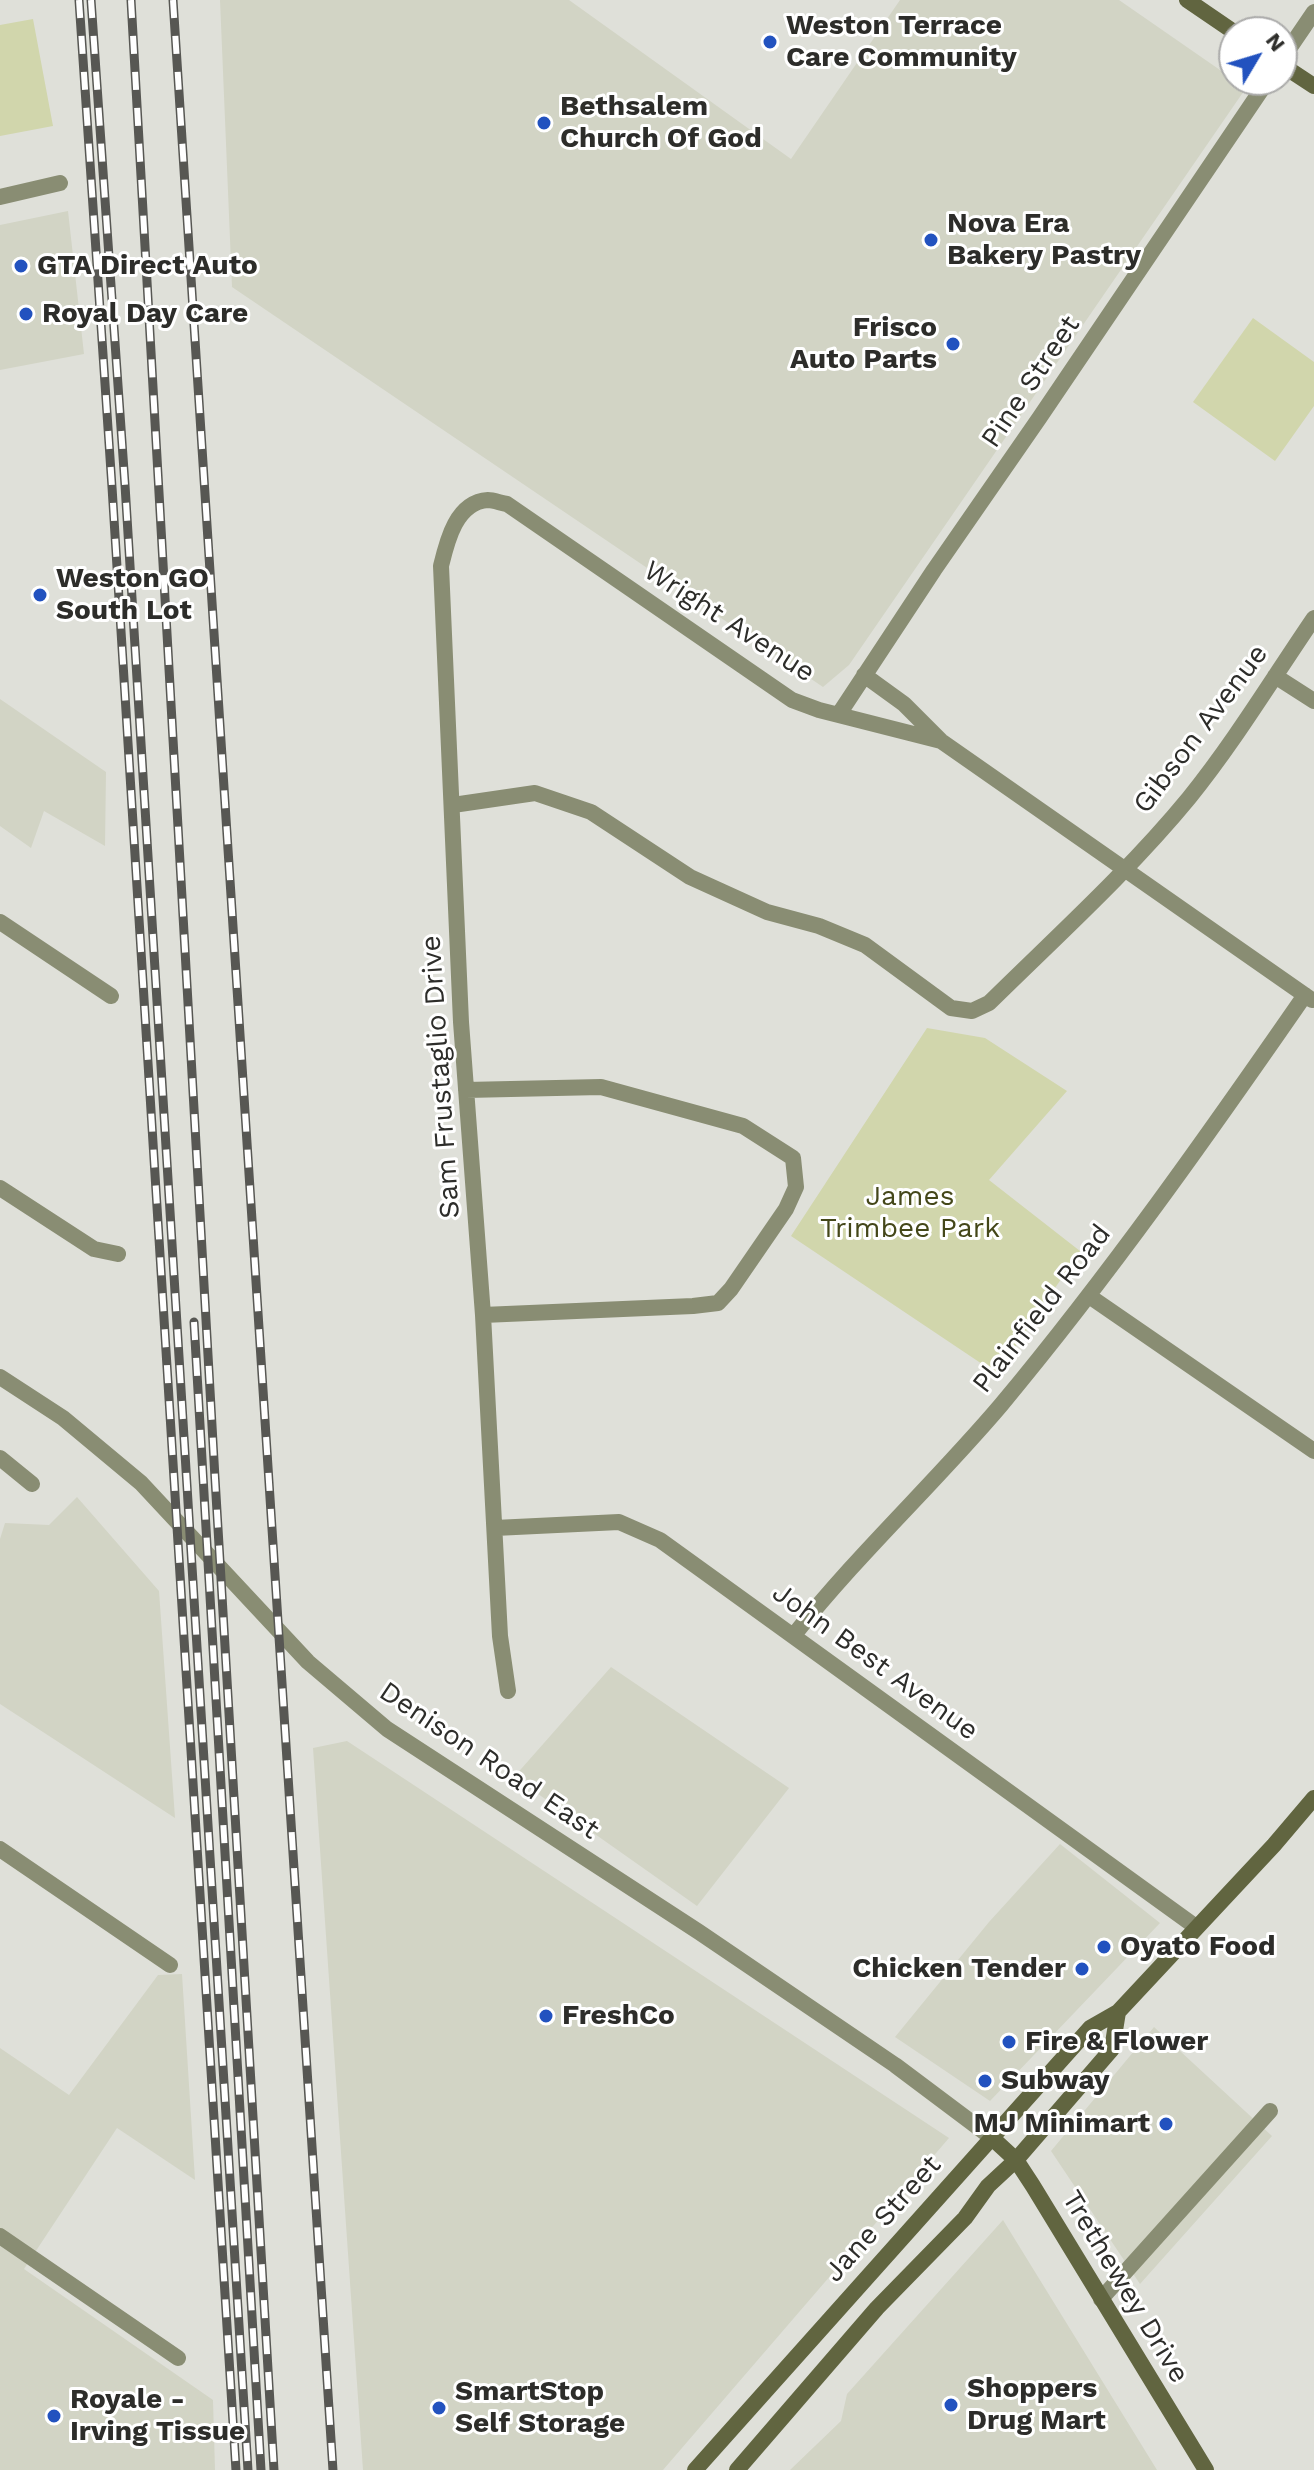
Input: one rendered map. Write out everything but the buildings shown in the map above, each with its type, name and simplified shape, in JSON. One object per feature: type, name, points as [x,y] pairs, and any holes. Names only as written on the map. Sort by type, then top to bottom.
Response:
[{"type":"main road","points":[[1187,0],[1218,21]]},
{"type":"main road","name":"Jane Street","points":[[695,2470],[1090,2028],[1118,2012],[1314,1798]]},
{"type":"main road","name":"Jane Street","points":[[737,2470],[877,2308],[965,2218],[988,2186],[1016,2160],[1112,2049],[1118,2012]]},
{"type":"main road","name":"Trethewey Drive","points":[[991,2137],[1016,2160],[1206,2470]]},
{"type":"street","points":[[1298,36],[1314,12]]},
{"type":"street","name":"Pine Street","points":[[839,714],[1257,96]]},
{"type":"street","points":[[0,197],[60,183]]},
{"type":"street","name":"Sam Frustaglio Drive","points":[[507,504],[487,500],[470,507],[451,528],[441,566],[466,1090],[483,1315],[500,1636],[508,1691]]},
{"type":"street","name":"Wright Avenue","points":[[507,504],[792,700],[819,710],[941,741]]},
{"type":"street","name":"Gibson Avenue","points":[[453,805],[535,793],[591,812],[690,877],[767,912],[819,926],[865,945],[951,1008],[972,1011],[989,1003],[1126,868],[1187,800],[1219,759],[1314,618]]},
{"type":"street","name":"Wright Avenue","points":[[864,675],[904,704],[941,741],[1309,998]]},
{"type":"street","points":[[1275,676],[1314,701]]},
{"type":"street","points":[[0,922],[111,996]]},
{"type":"street","name":"Plainfield Road","points":[[794,1635],[823,1598],[998,1407],[1089,1296],[1309,998]]},
{"type":"street","points":[[466,1090],[601,1087],[743,1126],[793,1158],[796,1187],[786,1209],[718,1303],[483,1315]]},
{"type":"street","points":[[0,1188],[94,1249],[118,1254]]},
{"type":"street","points":[[1089,1296],[1314,1451]]},
{"type":"street","name":"Denison Road East","points":[[0,1377],[63,1418],[141,1483],[308,1662],[387,1729],[699,1932],[895,2065],[991,2137]]},
{"type":"street","points":[[0,1458],[32,1484]]},
{"type":"street","name":"John Best Avenue","points":[[495,1528],[619,1522],[660,1540],[1196,1927]]},
{"type":"street","points":[[0,1849],[170,1965]]},
{"type":"street","points":[[1101,2299],[1270,2111]]},
{"type":"street","points":[[0,2236],[178,2358]]},
{"type":"shaded area","points":[[220,0],[569,0],[791,159],[900,0],[1119,0],[1218,69],[1218,96],[1240,96],[849,665],[823,687],[232,287]]},
{"type":"shaded area","points":[[68,211],[84,354],[0,370],[0,225]]},
{"type":"shaded area","points":[[0,699],[106,772],[105,846],[44,811],[31,848],[0,826]]},
{"type":"shaded area","points":[[77,1497],[159,1591],[175,1818],[0,1704],[0,1539],[5,1523],[49,1525]]},
{"type":"shaded area","points":[[611,1667],[789,1788],[697,1906],[514,1777]]},
{"type":"shaded area","points":[[347,1741],[949,2138],[663,2470],[363,2470],[313,1748]]},
{"type":"shaded area","points":[[1060,1844],[1160,1923],[990,2101],[895,2037],[989,1922]]},
{"type":"shaded area","points":[[182,1974],[195,2180],[117,2128],[24,2269],[213,2400],[215,2470],[0,2470],[0,2048],[69,2095],[158,1975]]},
{"type":"shaded area","points":[[1154,2027],[1272,2136],[1140,2284],[1051,2151]]},
{"type":"shaded area","points":[[1003,2220],[1157,2470],[790,2470],[841,2421],[847,2394]]},
{"type":"green space","points":[[33,19],[53,126],[0,136],[0,25]]},
{"type":"green space","points":[[1253,318],[1314,362],[1314,406],[1275,461],[1193,402]]},
{"type":"green space","name":"James Trimbee Park","points":[[927,1028],[985,1038],[1067,1091],[989,1180],[1080,1251],[997,1374],[791,1236]]},
{"type":"railway","points":[[79,0],[236,2470]]},
{"type":"railway","points":[[91,0],[125,485],[248,2470]]},
{"type":"railway","points":[[131,0],[274,2470]]},
{"type":"railway","points":[[173,0],[333,2470]]},
{"type":"railway","points":[[194,1322],[261,2470]]},
{"type":"place","name":"Weston Terrace Care Community","points":[[770,42]]},
{"type":"place","name":"Bethsalem Church Of God","points":[[544,123]]},
{"type":"place","name":"Nova Era Bakery Pastry","points":[[931,240]]},
{"type":"place","name":"GTA Direct Auto","points":[[21,266]]},
{"type":"place","name":"Royal Day Care","points":[[26,314]]},
{"type":"place","name":"Frisco Auto Parts","points":[[953,344]]},
{"type":"place","name":"Weston GO South Lot","points":[[40,595]]},
{"type":"place","name":"Oyato Food","points":[[1104,1947]]},
{"type":"place","name":"Chicken Tender","points":[[1082,1969]]},
{"type":"place","name":"FreshCo","points":[[546,2016]]},
{"type":"place","name":"Fire & Flower","points":[[1009,2042]]},
{"type":"place","name":"Subway","points":[[985,2081]]},
{"type":"place","name":"MJ Minimart","points":[[1166,2124]]},
{"type":"place","name":"Shoppers Drug Mart","points":[[951,2405]]},
{"type":"place","name":"SmartStop Self Storage","points":[[439,2408]]},
{"type":"place","name":"Royale - Irving Tissue","points":[[54,2416]]}]
